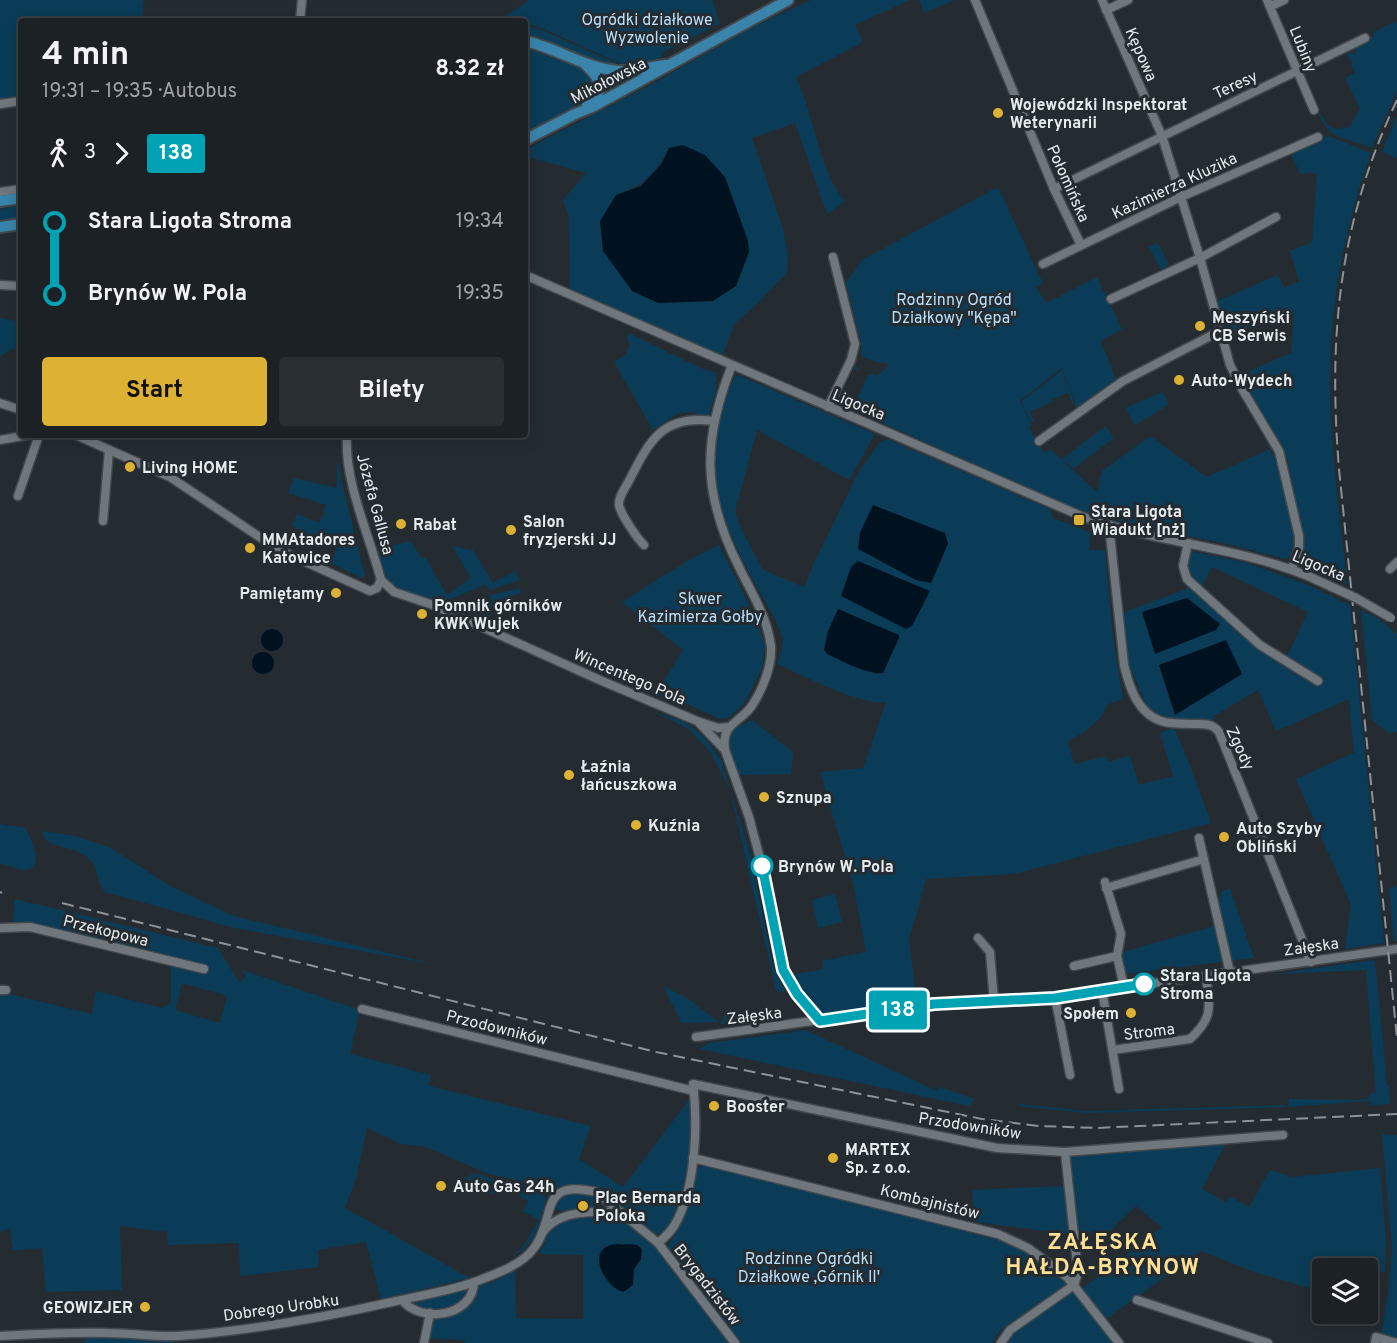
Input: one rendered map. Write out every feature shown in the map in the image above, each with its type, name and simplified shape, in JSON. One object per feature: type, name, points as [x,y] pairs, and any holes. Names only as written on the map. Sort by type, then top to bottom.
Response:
[{"type":"main road","points":[[668,64],[788,0]]},
{"type":"main road","name":"Mikołowska","points":[[528,42],[585,63],[618,71],[668,64]]},
{"type":"main road","points":[[574,114],[595,99],[600,88],[597,76],[585,63]]},
{"type":"main road","name":"Mikołowska","points":[[528,138],[592,107],[668,64]]},
{"type":"main road","points":[[0,201],[18,198]]},
{"type":"main road","points":[[0,227],[18,224]]},
{"type":"street","points":[[300,18],[302,0]]},
{"type":"street","name":"Połomińska","points":[[975,0],[1054,189],[1081,245]]},
{"type":"street","name":"Kępowa","points":[[1102,0],[1162,136],[1230,365],[1280,451],[1299,530],[1299,547],[1293,569]]},
{"type":"street","points":[[1106,10],[1128,0]]},
{"type":"street","points":[[1269,3],[1284,0]]},
{"type":"street","name":"Lubiny","points":[[1269,3],[1314,110]]},
{"type":"street","name":"Teresy","points":[[1054,189],[1365,38]]},
{"type":"street","points":[[0,104],[18,101]]},
{"type":"street","name":"Kazimierza Kluzika","points":[[1043,264],[1181,197],[1318,138]]},
{"type":"street","points":[[0,192],[18,189]]},
{"type":"street","points":[[1111,299],[1200,258],[1276,217]]},
{"type":"street","points":[[828,407],[851,360],[855,344],[833,256]]},
{"type":"street","name":"Ligocka","points":[[528,276],[1050,504],[1109,525],[1246,555],[1293,569],[1356,598],[1394,620]]},
{"type":"street","points":[[0,285],[18,286]]},
{"type":"street","points":[[1039,441],[1123,381],[1220,331]]},
{"type":"street","points":[[725,750],[723,740],[729,727],[746,712],[756,697],[770,664],[771,648],[764,619],[727,543],[714,504],[710,456],[714,421],[732,365]]},
{"type":"street","points":[[0,402],[18,409]]},
{"type":"street","points":[[644,545],[619,508],[619,500],[632,475],[648,447],[664,429],[682,421],[699,419],[714,421]]},
{"type":"street","points":[[0,440],[18,437]]},
{"type":"street","points":[[18,496],[38,438]]},
{"type":"street","points":[[83,438],[170,477],[261,538],[297,559],[370,591],[377,588],[381,580]]},
{"type":"street","name":"Józefa Gallusa","points":[[347,438],[349,470],[381,580]]},
{"type":"street","points":[[103,521],[109,450]]},
{"type":"street","name":"Zgody","points":[[1109,525],[1124,665],[1135,698],[1149,715],[1161,722],[1205,724],[1219,732],[1311,962]]},
{"type":"street","points":[[1188,543],[1183,566],[1187,579],[1260,645],[1318,681]]},
{"type":"street","name":"Wincentego Pola","points":[[381,580],[394,592],[433,606],[580,672],[697,721],[718,728],[729,727]]},
{"type":"street","name":"Wincentego Pola","points":[[697,721],[725,750],[757,846],[783,970],[797,994],[820,1021]]},
{"type":"street","points":[[1199,838],[1230,973]]},
{"type":"street","points":[[1124,987],[1118,956],[1121,934],[1106,885],[1204,859]]},
{"type":"street","name":"Przekopowa","points":[[0,928],[30,927],[204,969]]},
{"type":"street","points":[[978,938],[990,952],[994,1001]]},
{"type":"street","name":"Załęska","points":[[696,1037],[934,1004],[1055,998],[1397,949]]},
{"type":"street","points":[[1074,966],[1118,956]]},
{"type":"street","name":"Stroma","points":[[1113,1050],[1190,1040],[1210,1010],[1206,976]]},
{"type":"street","name":"Stroma","points":[[1102,990],[1119,1089]]},
{"type":"street","points":[[1055,998],[1070,1075]]},
{"type":"street","name":"Przodowników","points":[[362,1010],[694,1088],[997,1148],[1065,1152],[1283,1135]]},
{"type":"street","points":[[622,1213],[593,1212],[566,1215],[557,1212],[551,1204],[553,1199],[562,1192],[584,1189],[596,1192],[622,1213],[658,1243],[670,1232],[678,1218],[693,1158],[696,1140],[694,1088]]},
{"type":"street","points":[[1001,1343],[1010,1330],[1074,1285],[1078,1273],[1065,1152]]},
{"type":"street","name":"Kombajnistów","points":[[693,1158],[998,1234],[1028,1248],[1074,1285],[1119,1343]]},
{"type":"street","points":[[593,1212],[600,1203],[596,1192]]},
{"type":"street","name":"Dobrego Urobku","points":[[0,1336],[88,1332],[183,1335],[277,1325],[345,1313],[474,1282],[526,1257],[536,1247],[551,1204]]},
{"type":"street","name":"Dobrego Urobku","points":[[543,1232],[552,1221],[566,1215]]},
{"type":"street","name":"Brygadzistów","points":[[658,1243],[735,1343]]},
{"type":"street","points":[[402,1299],[412,1308],[445,1314],[460,1307],[472,1292],[474,1282]]},
{"type":"street","points":[[1137,1300],[1268,1343]]},
{"type":"street","points":[[424,1343],[430,1313]]},
{"type":"street","points":[[1375,1343],[1376,1337],[1396,1343]]},
{"type":"green space","points":[[0,0],[144,0],[142,18],[18,18],[18,100],[0,103]]},
{"type":"green space","name":"Ogródki działkowe Wyzwolenie","points":[[530,0],[713,0],[719,24],[662,53],[663,56],[651,62],[621,64],[540,27],[528,25],[528,18],[503,18]]},
{"type":"green space","points":[[811,0],[910,0],[855,25],[863,42],[796,77],[829,175],[845,201],[827,214],[795,123],[752,138],[783,229],[788,256],[787,273],[734,324],[723,355],[570,291],[569,218],[563,200],[586,173],[528,157],[528,148],[650,85],[757,25]],"holes":[[[669,147],[713,301],[658,303],[616,195],[635,187],[648,178],[659,165]]]},
{"type":"green space","points":[[919,0],[955,0],[924,13]]},
{"type":"green space","points":[[1397,21],[1397,91],[1372,148],[1332,133],[1316,109],[1328,125],[1335,129],[1349,127],[1360,109],[1345,78],[1355,73],[1347,52],[1356,54],[1355,45],[1374,36],[1373,32]]},
{"type":"green space","points":[[528,26],[624,67],[599,61],[528,36]]},
{"type":"green space","points":[[528,49],[589,71],[597,87],[584,103],[528,132]]},
{"type":"green space","points":[[600,73],[634,75],[636,78],[603,95]]},
{"type":"green space","points":[[1397,115],[1397,158],[1382,152]]},
{"type":"green space","points":[[1328,136],[1371,153],[1356,201],[1339,273],[1331,348],[1332,437],[1347,585],[1309,568],[1302,561],[1301,525],[1287,457],[1240,375],[1291,353],[1294,313],[1226,335],[1217,301],[1278,275],[1284,288],[1299,281],[1290,251],[1312,242],[1317,174],[1308,172],[1301,175],[1290,153]]},
{"type":"green space","name":"Rodzinny Ogród Działkowy \"Kępa\"","points":[[998,187],[1043,283],[1036,287],[1046,303],[1097,277],[1122,329],[1101,341],[1117,382],[1077,409],[1062,368],[1020,401],[1031,425],[1029,427],[1044,453],[1050,449],[1097,492],[1102,471],[1150,436],[1207,477],[1270,449],[1256,420],[1270,444],[1271,454],[1275,456],[1286,493],[1293,538],[1288,558],[1091,514],[865,415],[839,400],[840,392],[851,368],[857,367],[859,371],[853,368],[842,392],[857,399],[868,375],[877,376],[888,366],[887,363],[862,357],[861,343],[846,283],[862,260]]},
{"type":"green space","points":[[18,206],[18,219],[0,222],[0,209]]},
{"type":"green space","points":[[1158,243],[1169,265],[1161,270],[1149,247]]},
{"type":"green space","points":[[18,311],[18,350],[12,348],[0,357],[0,318],[16,321]]},
{"type":"green space","points":[[629,333],[705,370],[716,372],[715,394],[709,415],[697,417],[697,412],[679,413],[653,430],[614,362],[626,354],[630,345],[627,339]]},
{"type":"green space","points":[[1062,370],[1074,403],[1068,393],[1053,399],[1054,401],[1030,412],[1034,421],[1031,423],[1021,402]]},
{"type":"green space","points":[[738,375],[875,434],[849,480],[757,430],[735,512],[741,529],[763,570],[804,587],[858,473],[879,443],[887,439],[1050,509],[1053,518],[1091,533],[1089,550],[1105,550],[1113,638],[1123,699],[1108,704],[1092,726],[1068,741],[1074,764],[1106,756],[1109,762],[1130,755],[1139,785],[1173,776],[1160,733],[1174,728],[1211,823],[1014,874],[926,879],[909,941],[917,1001],[821,1015],[791,975],[823,969],[822,961],[866,952],[853,883],[820,772],[863,768],[886,702],[864,700],[849,695],[777,664],[783,644],[780,629],[736,547],[720,503],[716,481],[714,458],[717,434],[732,381]]},
{"type":"green space","points":[[1163,392],[1169,405],[1135,425],[1125,408]]},
{"type":"green space","points":[[1106,426],[1114,438],[1073,469],[1062,459]]},
{"type":"green space","points":[[337,463],[365,576],[361,578],[331,563],[338,547],[292,526],[297,514],[320,523],[326,505],[288,493],[294,478],[337,488]]},
{"type":"green space","points":[[411,541],[422,559],[425,557],[447,595],[471,578],[452,546],[473,550],[493,583],[515,571],[520,580],[490,590],[485,585],[440,603],[421,596],[420,599],[389,582],[378,549]]},
{"type":"green space","name":"Skwer Kazimierza Gołby","points":[[719,545],[757,620],[765,646],[762,669],[744,704],[728,718],[720,719],[690,705],[655,695],[683,650],[622,602],[687,561]]},
{"type":"green space","points":[[1190,551],[1244,562],[1309,585],[1350,605],[1384,943],[1345,949],[1351,905],[1296,779],[1354,753],[1349,699],[1276,731],[1258,690],[1214,716],[1212,723],[1165,719],[1148,709],[1128,662],[1123,614],[1127,611],[1187,589],[1186,583],[1232,626],[1283,665],[1308,612],[1212,567],[1201,588],[1185,568]]},
{"type":"green space","points":[[521,588],[520,594],[503,598],[496,603],[487,627],[485,626],[491,595]]},
{"type":"green space","points":[[1361,610],[1379,619],[1397,634],[1397,732],[1389,733],[1372,720]]},
{"type":"green space","points":[[653,711],[687,723],[705,738],[721,760],[751,857],[773,966],[783,992],[776,991],[730,790],[711,753],[689,729]]},
{"type":"green space","points":[[752,720],[793,752],[791,774],[740,775],[728,749],[729,736],[741,725]]},
{"type":"green space","points":[[0,824],[25,828],[35,852],[36,859],[32,868],[22,870],[0,863]]},
{"type":"green space","points":[[42,831],[75,836],[111,848],[170,886],[234,916],[438,965],[235,928],[105,892],[101,887],[95,867],[88,858],[75,850],[52,844],[44,837]]},
{"type":"green space","points":[[1397,885],[1397,941],[1394,941],[1389,889]]},
{"type":"green space","points":[[1230,888],[1254,958],[1125,974],[1122,961],[1123,952],[1215,926],[1221,892]]},
{"type":"green space","points":[[835,894],[842,922],[818,928],[812,900]]},
{"type":"green space","points":[[15,899],[218,948],[239,982],[246,977],[242,970],[360,1010],[350,1054],[431,1075],[429,1086],[591,1126],[579,1159],[623,1187],[692,1096],[690,1155],[683,1188],[672,1222],[660,1233],[655,1233],[591,1185],[575,1185],[556,1189],[489,1174],[426,1147],[401,1144],[367,1128],[357,1175],[345,1208],[470,1278],[381,1299],[366,1242],[318,1250],[319,1267],[240,1276],[239,1243],[168,1245],[167,1232],[120,1226],[122,1290],[46,1292],[42,1248],[13,1251],[9,1228],[0,1232],[0,991],[92,1014],[96,991],[162,1008],[171,1000],[171,959],[30,923],[13,923]],"holes":[[[182,983],[227,996],[220,1023],[175,1010]]]},
{"type":"green space","points":[[1375,960],[1390,1104],[1371,1105],[1370,1101],[1288,1107],[1289,1099],[1359,1100],[1368,1099],[1371,1093],[1376,1093],[1366,970],[1273,974]]},
{"type":"green space","points":[[663,986],[687,998],[719,1022],[682,1023]]},
{"type":"green space","points":[[726,1009],[753,1020],[775,1021],[738,1026],[721,1024]]},
{"type":"green space","points":[[806,1030],[937,1091],[939,1087],[975,1099],[969,1106],[700,1049],[709,1043]]},
{"type":"green space","points":[[1019,1104],[1086,1111],[1285,1105],[1286,1107],[1087,1113],[1019,1106]]},
{"type":"green space","points":[[1382,1134],[1397,1135],[1397,1340],[1381,1335],[1392,1249]]},
{"type":"green space","points":[[1225,1144],[1202,1189],[1226,1202],[1230,1197],[1249,1207],[1270,1170],[1293,1177],[1380,1168],[1386,1239],[1385,1273],[1378,1270],[1378,1258],[1312,1258],[1312,1289],[1254,1272],[1201,1251],[1105,1320],[1082,1289],[1162,1227],[1136,1206],[1107,1234],[1076,1231],[1068,1157]]},
{"type":"green space","name":"Rodzinne Ogródki Działkowe ,Górnik II'","points":[[703,1163],[998,1240],[1029,1253],[1066,1284],[1000,1331],[992,1343],[739,1343],[667,1247],[686,1210],[696,1169],[702,1167]]},
{"type":"green space","points":[[472,1174],[479,1174],[498,1181],[499,1185],[495,1195],[465,1179]]},
{"type":"green space","points":[[521,1184],[542,1191],[546,1199],[538,1226],[531,1240],[520,1253],[511,1258],[522,1248],[539,1220],[523,1211],[528,1201],[507,1189],[510,1185]]},
{"type":"green space","points":[[1064,1186],[1070,1234],[975,1222],[972,1190]]},
{"type":"green space","points":[[577,1193],[593,1195],[597,1201],[596,1205],[591,1209],[558,1211],[556,1201],[566,1195]]},
{"type":"green space","points":[[612,1218],[627,1221],[660,1251],[731,1343],[465,1343],[464,1340],[428,1338],[434,1319],[466,1308],[484,1281],[489,1278],[490,1284],[515,1270],[516,1318],[583,1319],[583,1255],[539,1254],[552,1229],[564,1221]],"holes":[[[619,1244],[639,1246],[641,1259],[635,1267],[631,1287],[623,1292],[612,1285],[603,1273],[599,1260],[600,1254],[605,1248]]]},
{"type":"green space","points":[[468,1288],[464,1298],[458,1304],[445,1310],[430,1310],[413,1306],[411,1303]]},
{"type":"green space","points":[[1074,1292],[1113,1343],[1002,1343],[1025,1321]]},
{"type":"green space","points":[[85,1335],[173,1339],[174,1343],[85,1343]]},
{"type":"shaded area","points":[[683,145],[705,155],[725,177],[748,241],[749,252],[736,286],[713,301],[658,303],[632,291],[603,251],[600,221],[616,195],[641,186],[662,163],[669,148]]},
{"type":"shaded area","points":[[873,505],[945,533],[948,544],[931,583],[916,580],[858,549],[860,533]]},
{"type":"shaded area","points":[[858,561],[930,591],[912,626],[906,629],[841,596],[851,567]]},
{"type":"shaded area","points":[[1187,598],[1220,624],[1216,630],[1155,654],[1142,612]]},
{"type":"shaded area","points":[[838,609],[899,635],[883,673],[855,667],[827,654],[824,650],[828,631]]},
{"type":"shaded area","points":[[272,629],[280,632],[283,640],[280,648],[272,651],[264,648],[261,640],[264,632]]},
{"type":"shaded area","points":[[1226,640],[1242,674],[1175,715],[1159,665]]},
{"type":"shaded area","points":[[263,652],[271,655],[274,663],[271,671],[263,674],[255,671],[252,663],[255,655]]},
{"type":"shaded area","points":[[635,1245],[642,1250],[641,1259],[634,1269],[633,1285],[623,1292],[615,1288],[603,1274],[599,1258],[608,1246]]},
{"type":"railway","points":[[1397,100],[1377,146],[1350,235],[1337,325],[1335,372],[1339,469],[1397,1038]]},
{"type":"railway","points":[[62,903],[656,1052],[982,1119],[1039,1126],[1096,1128],[1397,1114]]},
{"type":"bus line","name":"138","points":[[762,866],[783,970],[797,994],[820,1021],[934,1004],[1055,998],[1144,984]]},
{"type":"place","name":"Wojewódzki Inspektorat Weterynarii","points":[[998,113]]},
{"type":"place","name":"Meszyński CB Serwis","points":[[1200,326]]},
{"type":"place","name":"Auto-Wydech","points":[[1179,380]]},
{"type":"place","name":"Living HOME","points":[[130,467]]},
{"type":"place","name":"Stara Ligota Wiadukt [nż]","points":[[1079,520]]},
{"type":"place","name":"Rabat","points":[[401,524]]},
{"type":"place","name":"Salon fryzjerski JJ","points":[[511,530]]},
{"type":"place","name":"MMAtadores Katowice","points":[[250,548]]},
{"type":"place","name":"Pamiętamy","points":[[336,593]]},
{"type":"place","name":"Pomnik górników KWK Wujek","points":[[422,614]]},
{"type":"place","name":"Łaźnia łańcuszkowa","points":[[569,775]]},
{"type":"place","name":"Sznupa","points":[[764,797]]},
{"type":"place","name":"Kuźnia","points":[[636,825]]},
{"type":"place","name":"Auto Szyby Obliński","points":[[1224,837]]},
{"type":"place","name":"Brynów W. Pola","points":[[762,866]]},
{"type":"place","name":"Stara Ligota Stroma","points":[[1144,984]]},
{"type":"place","name":"Społem","points":[[1131,1013]]},
{"type":"place","name":"Booster","points":[[714,1106]]},
{"type":"place","name":"MARTEX Sp. z o.o.","points":[[833,1158]]},
{"type":"place","name":"Auto Gas 24h","points":[[441,1186]]},
{"type":"place","name":"Plac Bernarda Poloka","points":[[583,1206]]},
{"type":"place","name":"GEOWIZJER","points":[[145,1307]]},
{"type":"district","name":"ZAŁĘSKA HAŁDA-BRYNOW","points":[[1103,1254]]}]
